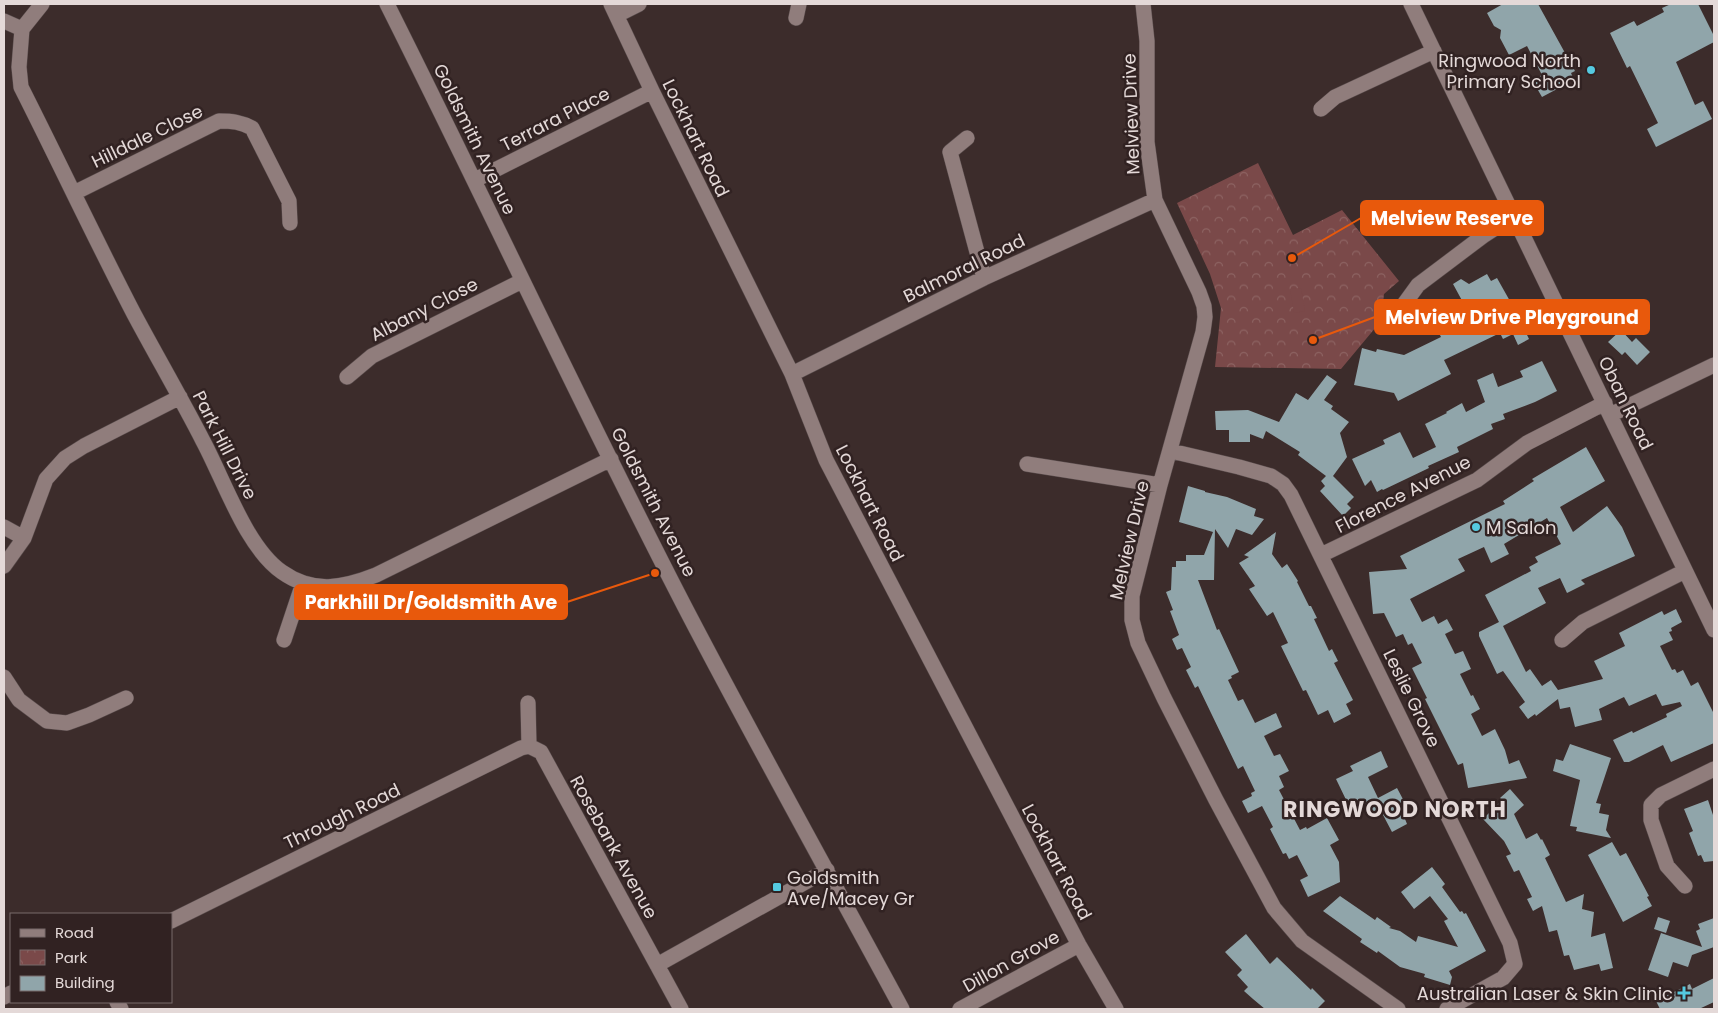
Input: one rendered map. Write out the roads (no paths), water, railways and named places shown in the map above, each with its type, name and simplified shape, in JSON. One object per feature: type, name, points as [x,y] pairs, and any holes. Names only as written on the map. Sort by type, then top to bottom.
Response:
[{"type":"street","points":[[4,21],[22,29],[42,4]]},
{"type":"street","name":"Goldsmith Avenue","points":[[388,4],[475,180],[522,281],[690,615],[902,1009]]},
{"type":"street","points":[[614,9],[639,4]]},
{"type":"street","name":"Melview Drive","points":[[1143,4],[1147,41],[1147,142],[1154,200],[1199,292],[1204,306],[1205,317],[1199,350],[1160,484],[1132,596],[1132,620],[1138,643],[1216,800],[1274,908],[1302,941],[1398,1009]]},
{"type":"street","name":"Oban Road","points":[[1411,4],[1685,571],[1713,622]]},
{"type":"street","name":"Lockhart Road","points":[[614,9],[652,92],[792,374],[826,460],[1079,945],[1116,1009]]},
{"type":"street","name":"Park Hill Drive","points":[[22,29],[19,67],[22,87],[134,313],[204,442],[250,535],[265,559],[283,573],[303,583],[323,588],[352,584],[376,576],[611,458]]},
{"type":"street","points":[[1321,109],[1335,97],[1434,50]]},
{"type":"street","name":"Terrara Place","points":[[475,180],[652,92]]},
{"type":"street","name":"Hilldale Close","points":[[74,193],[219,122],[234,121],[252,128],[290,201],[290,223]]},
{"type":"street","points":[[967,138],[950,152],[984,278]]},
{"type":"street","name":"Balmoral Road","points":[[792,374],[984,278],[1154,200]]},
{"type":"street","points":[[1402,307],[1418,285],[1482,236],[1514,216]]},
{"type":"street","name":"Albany Close","points":[[347,377],[372,356],[522,281]]},
{"type":"street","name":"Florence Avenue","points":[[1321,556],[1477,480],[1527,443],[1714,365]]},
{"type":"street","points":[[4,566],[24,538],[46,479],[64,458],[180,397]]},
{"type":"street","name":"Leslie Grove","points":[[1171,450],[1271,476],[1283,484],[1291,495],[1510,943],[1515,964],[1503,978],[1447,1009]]},
{"type":"street","points":[[1027,464],[1160,484]]},
{"type":"street","points":[[4,527],[24,538]]},
{"type":"street","points":[[1562,640],[1583,622],[1685,571]]},
{"type":"street","points":[[284,640],[303,583]]},
{"type":"street","points":[[4,677],[19,700],[47,721],[66,723],[89,716],[126,698]]},
{"type":"street","points":[[528,703],[530,746]]},
{"type":"street","name":"Through Road","points":[[172,921],[512,752],[530,746]]},
{"type":"street","name":"Rosebank Avenue","points":[[530,746],[540,752],[681,1009]]},
{"type":"street","points":[[1685,886],[1668,866],[1651,820],[1651,805],[1661,795],[1714,769]]},
{"type":"street","points":[[657,966],[827,870]]},
{"type":"street","name":"Dillon Grove","points":[[960,1009],[1079,945]]},
{"type":"place","name":"Ringwood North Primary School","points":[[1591,70]]},
{"type":"place","name":"Melview Reserve","points":[[1292,258]]},
{"type":"place","name":"Melview Drive Playground","points":[[1313,340]]},
{"type":"place","name":"M Salon","points":[[1476,527]]},
{"type":"place","name":"Parkhill Dr/Goldsmith Ave","points":[[655,573]]},
{"type":"place","name":"Goldsmith Ave/Macey Gr","points":[[777,887]]},
{"type":"place","name":"Australian Laser & Skin Clinic","points":[[1684,993]]},
{"type":"district","name":"RINGWOOD NORTH","points":[[1395,809]]}]
